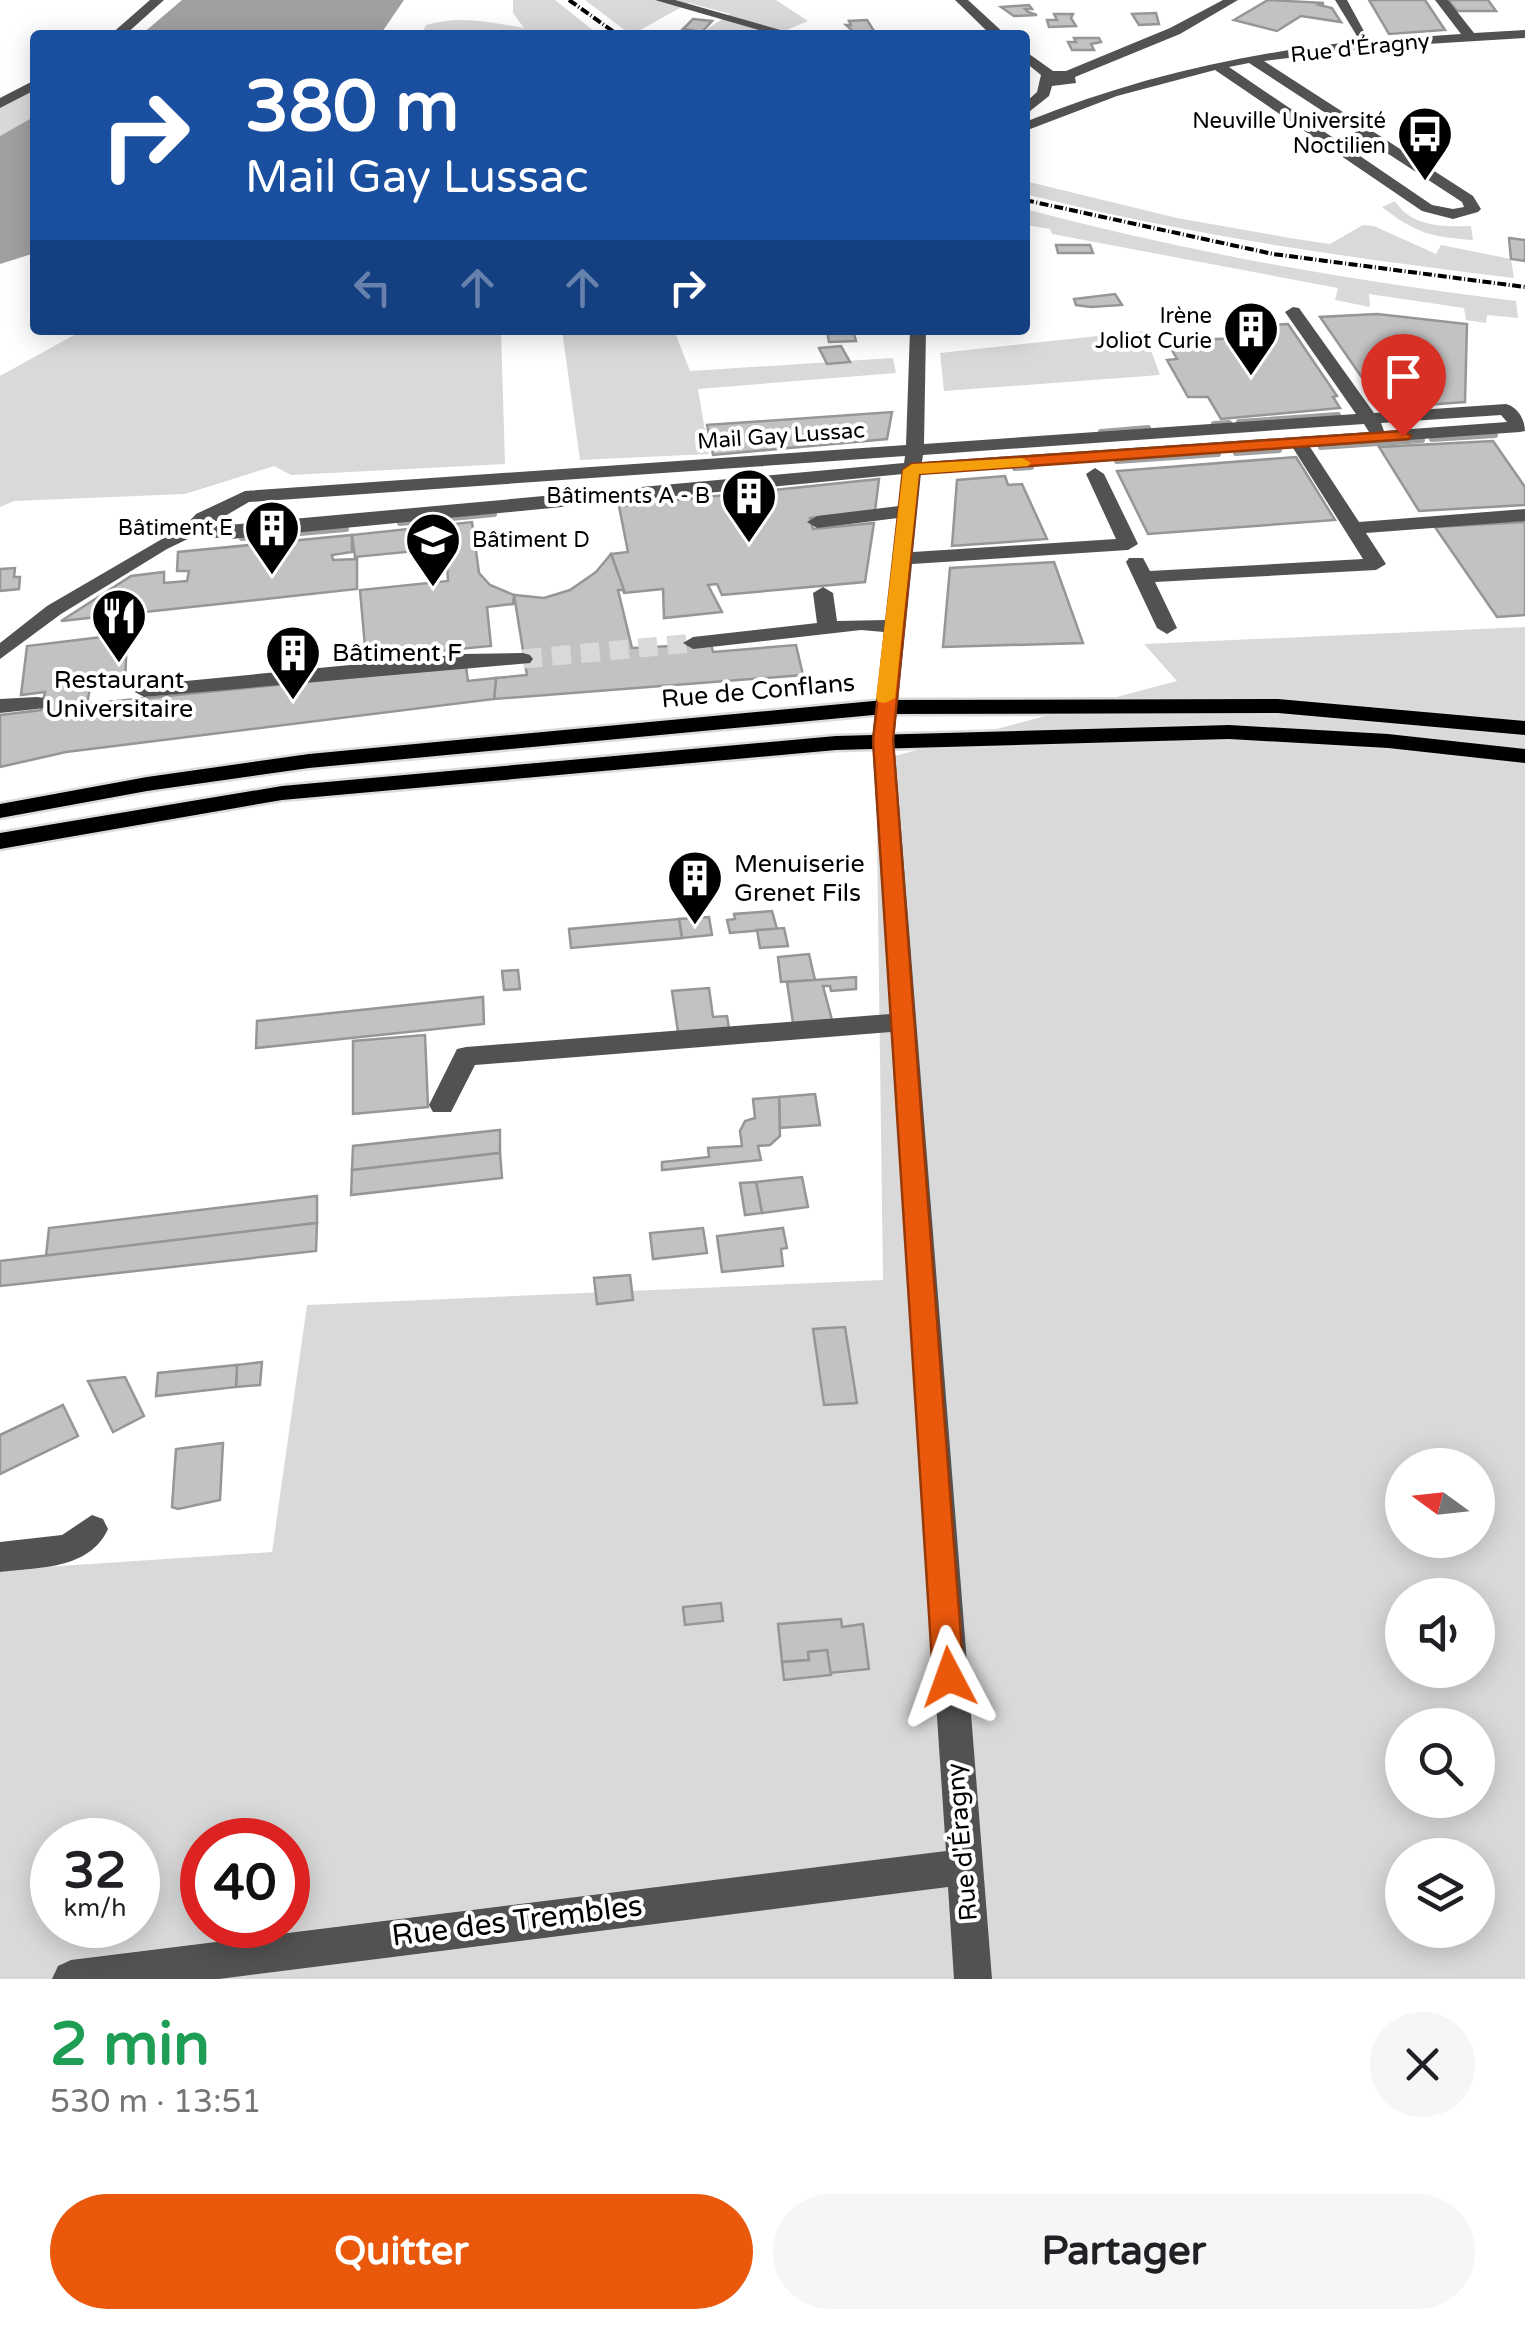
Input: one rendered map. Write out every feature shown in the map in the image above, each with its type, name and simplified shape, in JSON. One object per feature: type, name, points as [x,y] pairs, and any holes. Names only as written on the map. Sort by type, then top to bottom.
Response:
[{"type":"main road","name":"Rue de Conflans","points":[[0,811],[146,784],[309,761],[884,706],[1278,706],[1525,728]]},
{"type":"main road","points":[[0,841],[175,808],[319,789],[883,740],[1230,732],[1388,740],[1525,756]]},
{"type":"street","points":[[123,30],[158,0]]},
{"type":"street","points":[[661,0],[772,30]]},
{"type":"street","points":[[961,0],[994,30]]},
{"type":"street","points":[[1069,78],[1176,31],[1232,0]]},
{"type":"street","points":[[1341,0],[1360,35],[1373,45]]},
{"type":"street","points":[[1441,0],[1470,37]]},
{"type":"street","name":"Rue d'Éragny","points":[[1030,125],[1125,88],[1218,66],[1373,45],[1525,34]]},
{"type":"street","points":[[1030,60],[1048,77],[1069,78],[1101,89]]},
{"type":"street","points":[[1218,66],[1427,208],[1453,214],[1473,208],[1468,199],[1253,60]]},
{"type":"street","name":"Rue d'Éragny","points":[[1030,117],[1101,89],[1156,74],[1197,70]]},
{"type":"street","points":[[1030,106],[1044,93],[1048,77]]},
{"type":"street","points":[[0,104],[30,87]]},
{"type":"street","points":[[1076,107],[1076,102],[1101,89]]},
{"type":"street","points":[[1293,312],[1382,437]]},
{"type":"street","name":"Rue d'Éragny","points":[[918,335],[908,511],[883,740],[972,1979]]},
{"type":"street","name":"Mail Gay Lussac","points":[[193,529],[220,534],[372,526],[912,460],[1195,431],[1506,410],[1522,427]]},
{"type":"street","name":"Mail Gay Lussac","points":[[193,529],[203,518],[245,497],[912,460],[1207,449],[1522,427]]},
{"type":"street","points":[[1195,431],[1207,449]]},
{"type":"street","points":[[1143,576],[1376,564],[1300,443]]},
{"type":"street","points":[[1094,474],[1167,628]]},
{"type":"street","points":[[370,488],[372,526]]},
{"type":"street","points":[[817,522],[908,511]]},
{"type":"street","points":[[1354,528],[1525,515]]},
{"type":"street","points":[[0,652],[54,610],[193,529]]},
{"type":"street","points":[[902,560],[1128,544]]},
{"type":"street","points":[[823,592],[828,629]]},
{"type":"street","points":[[693,643],[861,624],[894,627]]},
{"type":"street","points":[[144,691],[464,660],[523,659]]},
{"type":"street","points":[[0,706],[37,703]]},
{"type":"street","points":[[442,1105],[466,1056],[902,1022]]},
{"type":"street","points":[[0,1556],[69,1549],[92,1529]]},
{"type":"street","name":"Rue des Trembles","points":[[71,1979],[963,1866]]},
{"type":"shaded area","points":[[182,0],[404,0],[383,30],[147,30]]},
{"type":"shaded area","points":[[513,0],[555,0],[593,30],[424,30],[426,25],[451,20],[524,28],[513,13]]},
{"type":"shaded area","points":[[585,0],[776,0],[808,21],[787,30],[706,30],[730,14],[689,3],[640,30],[624,30]]},
{"type":"shaded area","points":[[30,89],[30,119],[0,136],[0,106]]},
{"type":"shaded area","points":[[30,119],[30,255],[0,264],[0,136]]},
{"type":"shaded area","points":[[1030,182],[1177,218],[1330,244],[1363,225],[1374,226],[1436,254],[1441,245],[1511,259],[1514,278],[1329,253],[1085,209],[1030,195]]},
{"type":"shaded area","points":[[1395,201],[1419,221],[1471,226],[1473,240],[1434,235],[1404,223],[1382,207]]},
{"type":"shaded area","points":[[1030,210],[1269,264],[1516,301],[1518,318],[1487,315],[1486,323],[1466,320],[1464,308],[1369,294],[1370,307],[1335,300],[1338,288],[1052,234],[1050,229],[1030,226]]},
{"type":"shaded area","points":[[1144,331],[1160,375],[944,391],[940,353]]},
{"type":"shaded area","points":[[74,335],[501,335],[505,464],[291,475],[274,466],[185,494],[14,501],[0,507],[0,376]]},
{"type":"shaded area","points":[[563,335],[676,335],[690,371],[893,358],[896,373],[698,389],[709,454],[580,460]]},
{"type":"shaded area","points":[[1525,627],[1525,1979],[0,1979],[0,1570],[272,1552],[307,1305],[883,1280],[876,761],[1177,681],[1144,644]]},
{"type":"building","points":[[1268,0],[1324,3],[1319,5],[1332,8],[1341,22],[1301,16],[1277,31],[1234,20]]},
{"type":"building","points":[[1369,0],[1425,0],[1445,30],[1389,34]]},
{"type":"building","points":[[1448,0],[1488,0],[1496,11],[1457,11]]},
{"type":"building","points":[[1029,5],[1032,9],[1025,9],[1037,15],[1014,16],[1001,7]]},
{"type":"building","points":[[1156,13],[1159,24],[1139,25],[1132,14]]},
{"type":"building","points":[[1054,14],[1073,14],[1076,26],[1049,27],[1047,20],[1057,20]]},
{"type":"building","points":[[693,19],[712,21],[704,30],[683,29]]},
{"type":"building","points":[[867,20],[873,30],[852,30],[846,25],[851,25],[849,21]]},
{"type":"building","points":[[1074,38],[1099,38],[1101,42],[1091,44],[1094,50],[1072,50],[1068,42],[1076,42]]},
{"type":"building","points":[[1509,238],[1525,240],[1525,261],[1511,259]]},
{"type":"building","points":[[1056,245],[1090,245],[1093,253],[1058,253]]},
{"type":"building","points":[[1115,294],[1122,305],[1091,307],[1076,305],[1074,299]]},
{"type":"building","points":[[1377,314],[1467,324],[1465,402],[1383,408],[1320,317]]},
{"type":"building","name":"Irène Joliot Curie","points":[[1288,324],[1337,396],[1333,397],[1340,408],[1221,419],[1208,397],[1188,397],[1167,360],[1177,359],[1172,350],[1184,349],[1181,341],[1236,338],[1234,327]]},
{"type":"building","points":[[828,335],[854,335],[856,341],[829,342]]},
{"type":"building","points":[[841,346],[850,362],[827,364],[819,348]]},
{"type":"building","points":[[892,412],[887,439],[713,455],[707,425]]},
{"type":"building","points":[[1493,441],[1525,487],[1525,505],[1419,511],[1379,447]]},
{"type":"building","points":[[1296,457],[1335,520],[1148,534],[1117,471]]},
{"type":"building","points":[[1005,476],[1008,485],[1022,484],[1047,539],[952,546],[957,480]]},
{"type":"building","name":"Bâtiments A - B","points":[[879,479],[875,511],[810,518],[813,529],[874,523],[865,582],[722,595],[717,584],[708,585],[722,612],[664,618],[663,589],[624,593],[611,554],[628,552],[619,506]]},
{"type":"building","name":"Bâtiment D","points":[[472,522],[479,573],[490,585],[514,595],[513,604],[487,607],[491,646],[366,658],[360,590],[448,581],[446,548],[355,557],[352,535]]},
{"type":"building","points":[[1525,522],[1525,615],[1497,617],[1435,527]]},
{"type":"building","name":"Bâtiment E","points":[[352,535],[352,552],[332,555],[333,560],[357,559],[357,589],[61,621],[131,576],[164,572],[164,583],[187,581],[189,571],[177,571],[178,552]]},
{"type":"building","points":[[611,554],[624,590],[618,590],[632,648],[711,644],[713,652],[796,645],[803,675],[494,699],[496,678],[527,675],[514,595],[544,598],[570,590],[596,572]]},
{"type":"building","points":[[1054,562],[1083,643],[943,647],[950,568]]},
{"type":"building","points":[[15,568],[14,577],[20,577],[19,589],[0,591],[0,569]]},
{"type":"building","name":"Bâtiment F","points":[[127,634],[125,685],[90,688],[87,704],[466,666],[468,681],[496,678],[494,699],[66,752],[0,767],[0,715],[41,710],[45,692],[21,695],[27,646]]},
{"type":"building","points":[[772,911],[777,929],[730,933],[727,920],[735,919],[734,914]]},
{"type":"building","name":"Menuiserie Grenet Fils","points":[[709,917],[712,935],[682,938],[679,919]]},
{"type":"building","points":[[679,919],[682,938],[571,948],[569,929]]},
{"type":"building","points":[[784,928],[788,946],[760,948],[757,930]]},
{"type":"building","points":[[809,954],[815,980],[781,982],[778,957]]},
{"type":"building","points":[[518,970],[520,989],[504,990],[502,971]]},
{"type":"building","points":[[856,977],[856,989],[831,991],[830,986],[823,986],[832,1020],[793,1023],[787,982]]},
{"type":"building","points":[[709,988],[713,1017],[727,1016],[729,1028],[678,1032],[672,991]]},
{"type":"building","points":[[483,997],[484,1024],[256,1048],[257,1021]]},
{"type":"building","points":[[425,1035],[428,1107],[353,1114],[353,1041]]},
{"type":"building","points":[[815,1094],[820,1125],[780,1128],[779,1097]]},
{"type":"building","points":[[779,1097],[780,1136],[770,1145],[758,1146],[761,1160],[662,1170],[662,1162],[709,1157],[708,1148],[742,1146],[740,1131],[745,1121],[755,1118],[753,1099]]},
{"type":"building","points":[[500,1130],[500,1153],[352,1170],[353,1146]]},
{"type":"building","points":[[500,1153],[502,1178],[351,1195],[352,1170]]},
{"type":"building","points":[[802,1177],[808,1207],[762,1213],[756,1182]]},
{"type":"building","points":[[756,1182],[762,1213],[745,1215],[740,1183]]},
{"type":"building","points":[[317,1196],[317,1223],[46,1256],[49,1228]]},
{"type":"building","points":[[317,1223],[316,1251],[0,1286],[0,1261]]},
{"type":"building","points":[[703,1228],[707,1253],[653,1259],[650,1233]]},
{"type":"building","points":[[783,1228],[787,1248],[781,1249],[783,1266],[722,1272],[717,1236]]},
{"type":"building","points":[[630,1275],[633,1300],[597,1304],[594,1278]]},
{"type":"building","points":[[845,1327],[857,1403],[824,1405],[813,1329]]},
{"type":"building","points":[[262,1362],[260,1385],[236,1387],[237,1365]]},
{"type":"building","points":[[237,1365],[236,1387],[156,1396],[158,1373]]},
{"type":"building","points":[[125,1377],[144,1416],[113,1432],[88,1381]]},
{"type":"building","points":[[63,1405],[78,1436],[0,1474],[0,1435]]},
{"type":"building","points":[[223,1443],[220,1500],[172,1507],[176,1449]]},
{"type":"building","points":[[721,1603],[723,1621],[685,1625],[683,1607]]},
{"type":"building","points":[[841,1619],[842,1627],[863,1624],[869,1669],[830,1673],[827,1650],[808,1652],[809,1660],[782,1662],[778,1624]]},
{"type":"building","points":[[827,1650],[831,1675],[784,1680],[782,1662],[809,1660],[808,1652]]},
{"type":"waterway","points":[[1239,422],[1338,415]]},
{"type":"waterway","points":[[1214,424],[1229,423]]},
{"type":"waterway","points":[[1101,432],[1148,428]]},
{"type":"waterway","points":[[1432,439],[1495,435]]},
{"type":"waterway","points":[[1321,447],[1422,440]]},
{"type":"waterway","points":[[1236,453],[1279,450]]},
{"type":"waterway","points":[[1117,461],[1218,454]]},
{"type":"waterway","points":[[1015,468],[1031,467]]},
{"type":"waterway","points":[[400,523],[494,514]]},
{"type":"waterway","points":[[242,538],[346,529]]},
{"type":"tunnel","points":[[523,659],[693,643]]},
{"type":"railway","points":[[569,0],[611,30]]},
{"type":"railway","points":[[1030,201],[1273,254],[1525,287]]},
{"type":"slow traffic","points":[[885,698],[912,470],[1022,463]]},
{"type":"place","name":"Neuville Université Noctilien","points":[[1425,183]]},
{"type":"place","name":"Irène Joliot Curie","points":[[1251,378]]},
{"type":"place","name":"Bâtiments A - B","points":[[749,545]]},
{"type":"place","name":"Bâtiment E","points":[[272,577]]},
{"type":"place","name":"Bâtiment D","points":[[433,589]]},
{"type":"place","name":"Restaurant Universitaire","points":[[119,665]]},
{"type":"place","name":"Bâtiment F","points":[[293,702]]},
{"type":"place","name":"Menuiserie Grenet Fils","points":[[695,927]]},
{"type":"route","points":[[949,1677],[883,740],[912,470],[1403,436]]}]
